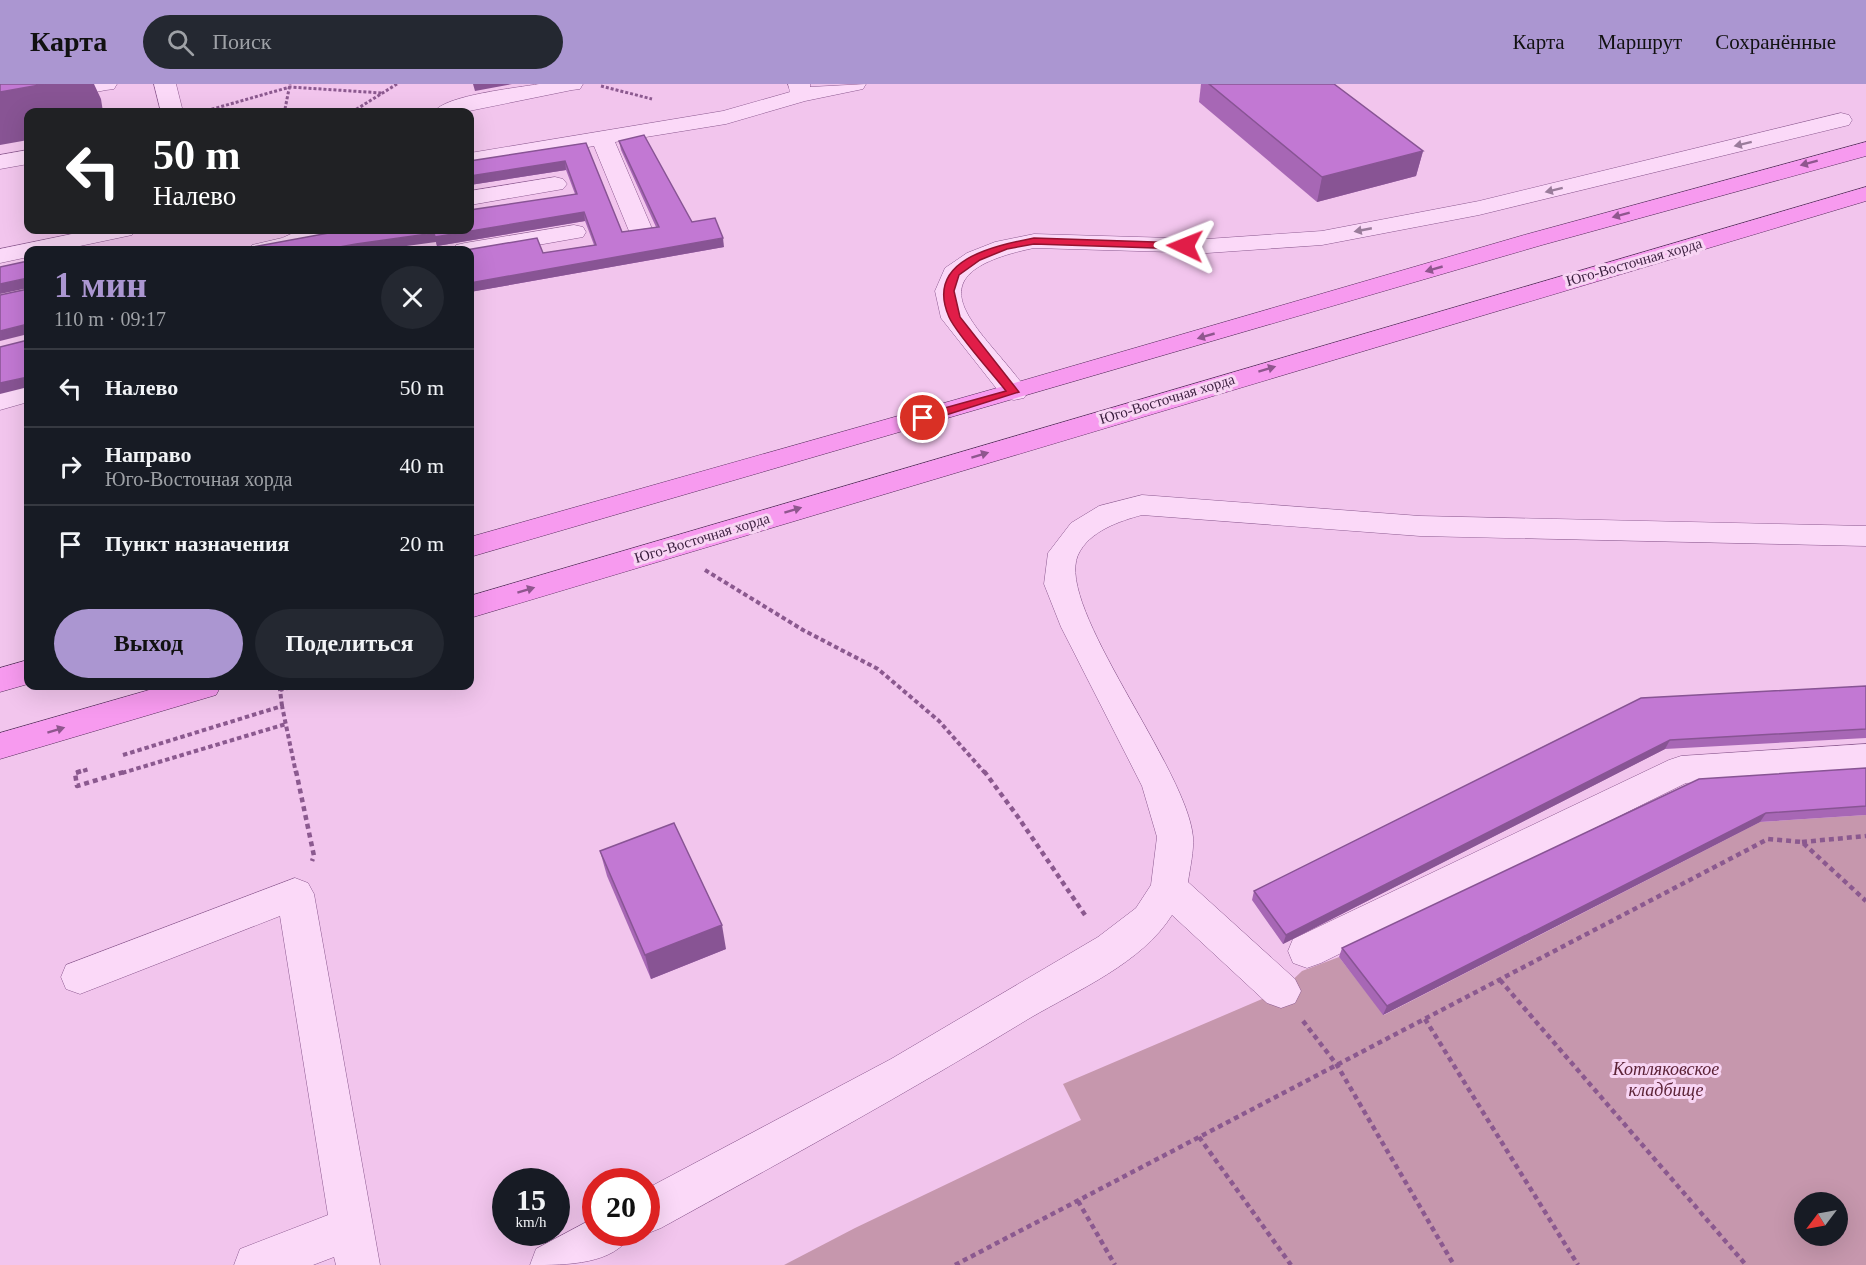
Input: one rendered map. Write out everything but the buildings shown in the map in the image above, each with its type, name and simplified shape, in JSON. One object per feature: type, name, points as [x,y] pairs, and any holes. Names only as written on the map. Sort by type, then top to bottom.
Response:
[{"type":"main road","points":[[474,546],[1014,392],[1533,240],[1866,149]]},
{"type":"main road","name":"Юго-Восточная хорда","points":[[474,606],[1866,194]]},
{"type":"main road","points":[[0,680],[24,673]]},
{"type":"main road","points":[[0,746],[190,690]]},
{"type":"street","points":[[0,104],[106,84]]},
{"type":"street","points":[[165,84],[171,108]]},
{"type":"street","points":[[453,84],[455,108]]},
{"type":"street","points":[[460,108],[572,84]]},
{"type":"street","points":[[474,159],[726,117],[800,90],[855,84]]},
{"type":"street","points":[[1014,392],[954,318],[948,291],[954,273],[976,258],[1004,247],[1034,241],[1207,246],[1322,238],[1479,208],[1841,120]]},
{"type":"street","points":[[600,137],[641,231]]},
{"type":"street","points":[[0,162],[24,158]]},
{"type":"street","points":[[474,197],[555,183]]},
{"type":"street","points":[[474,249],[574,232]]},
{"type":"street","points":[[47,246],[104,234]]},
{"type":"street","points":[[278,246],[311,234]]},
{"type":"street","points":[[99,235],[127,246]]},
{"type":"street","points":[[0,256],[24,251]]},
{"type":"street","points":[[0,401],[24,395]]},
{"type":"street","points":[[660,1205],[905,1072],[1112,949],[1149,919],[1169,888],[1175,837],[1160,786],[1077,627],[1060,584],[1063,553],[1082,530],[1110,513],[1142,505],[1420,526],[1858,532]]},
{"type":"street","points":[[1307,951],[1681,770],[1866,758]]},
{"type":"street","points":[[1169,888],[1281,992]]},
{"type":"street","points":[[80,977],[295,894],[355,1247],[256,1265]]},
{"type":"street","points":[[552,1265],[586,1246]]},
{"type":"path","points":[[358,108],[397,84]]},
{"type":"path","points":[[215,108],[290,85],[382,93]]},
{"type":"path","points":[[285,108],[290,85]]},
{"type":"path","points":[[697,566],[818,638],[878,669],[925,708],[963,747],[1042,850],[1087,919]]},
{"type":"path","points":[[280,690],[314,856],[295,894]]},
{"type":"path","points":[[123,755],[282,706]]},
{"type":"path","points":[[89,768],[75,773],[77,786],[286,724]]},
{"type":"path","points":[[955,1265],[1768,838],[1802,842],[1866,836]]},
{"type":"path","points":[[1802,842],[1866,901]]},
{"type":"path","points":[[1499,980],[1746,1265]]},
{"type":"path","points":[[1281,992],[1337,1065],[1454,1265]]},
{"type":"path","points":[[1425,1019],[1578,1265]]},
{"type":"path","points":[[1199,1137],[1291,1265]]},
{"type":"path","points":[[1078,1201],[1115,1265]]},
{"type":"green space","name":"Котляковское кладбище","points":[[1866,815],[1866,1265],[784,1265],[855,1228],[1081,1120],[1063,1084],[1281,991],[1302,971],[1339,957],[1384,1015],[1760,822]]},
{"type":"route","points":[[923,418],[1014,392],[984,352],[954,318],[948,291],[954,273],[976,258],[1004,247],[1034,241],[1185,246]]}]
